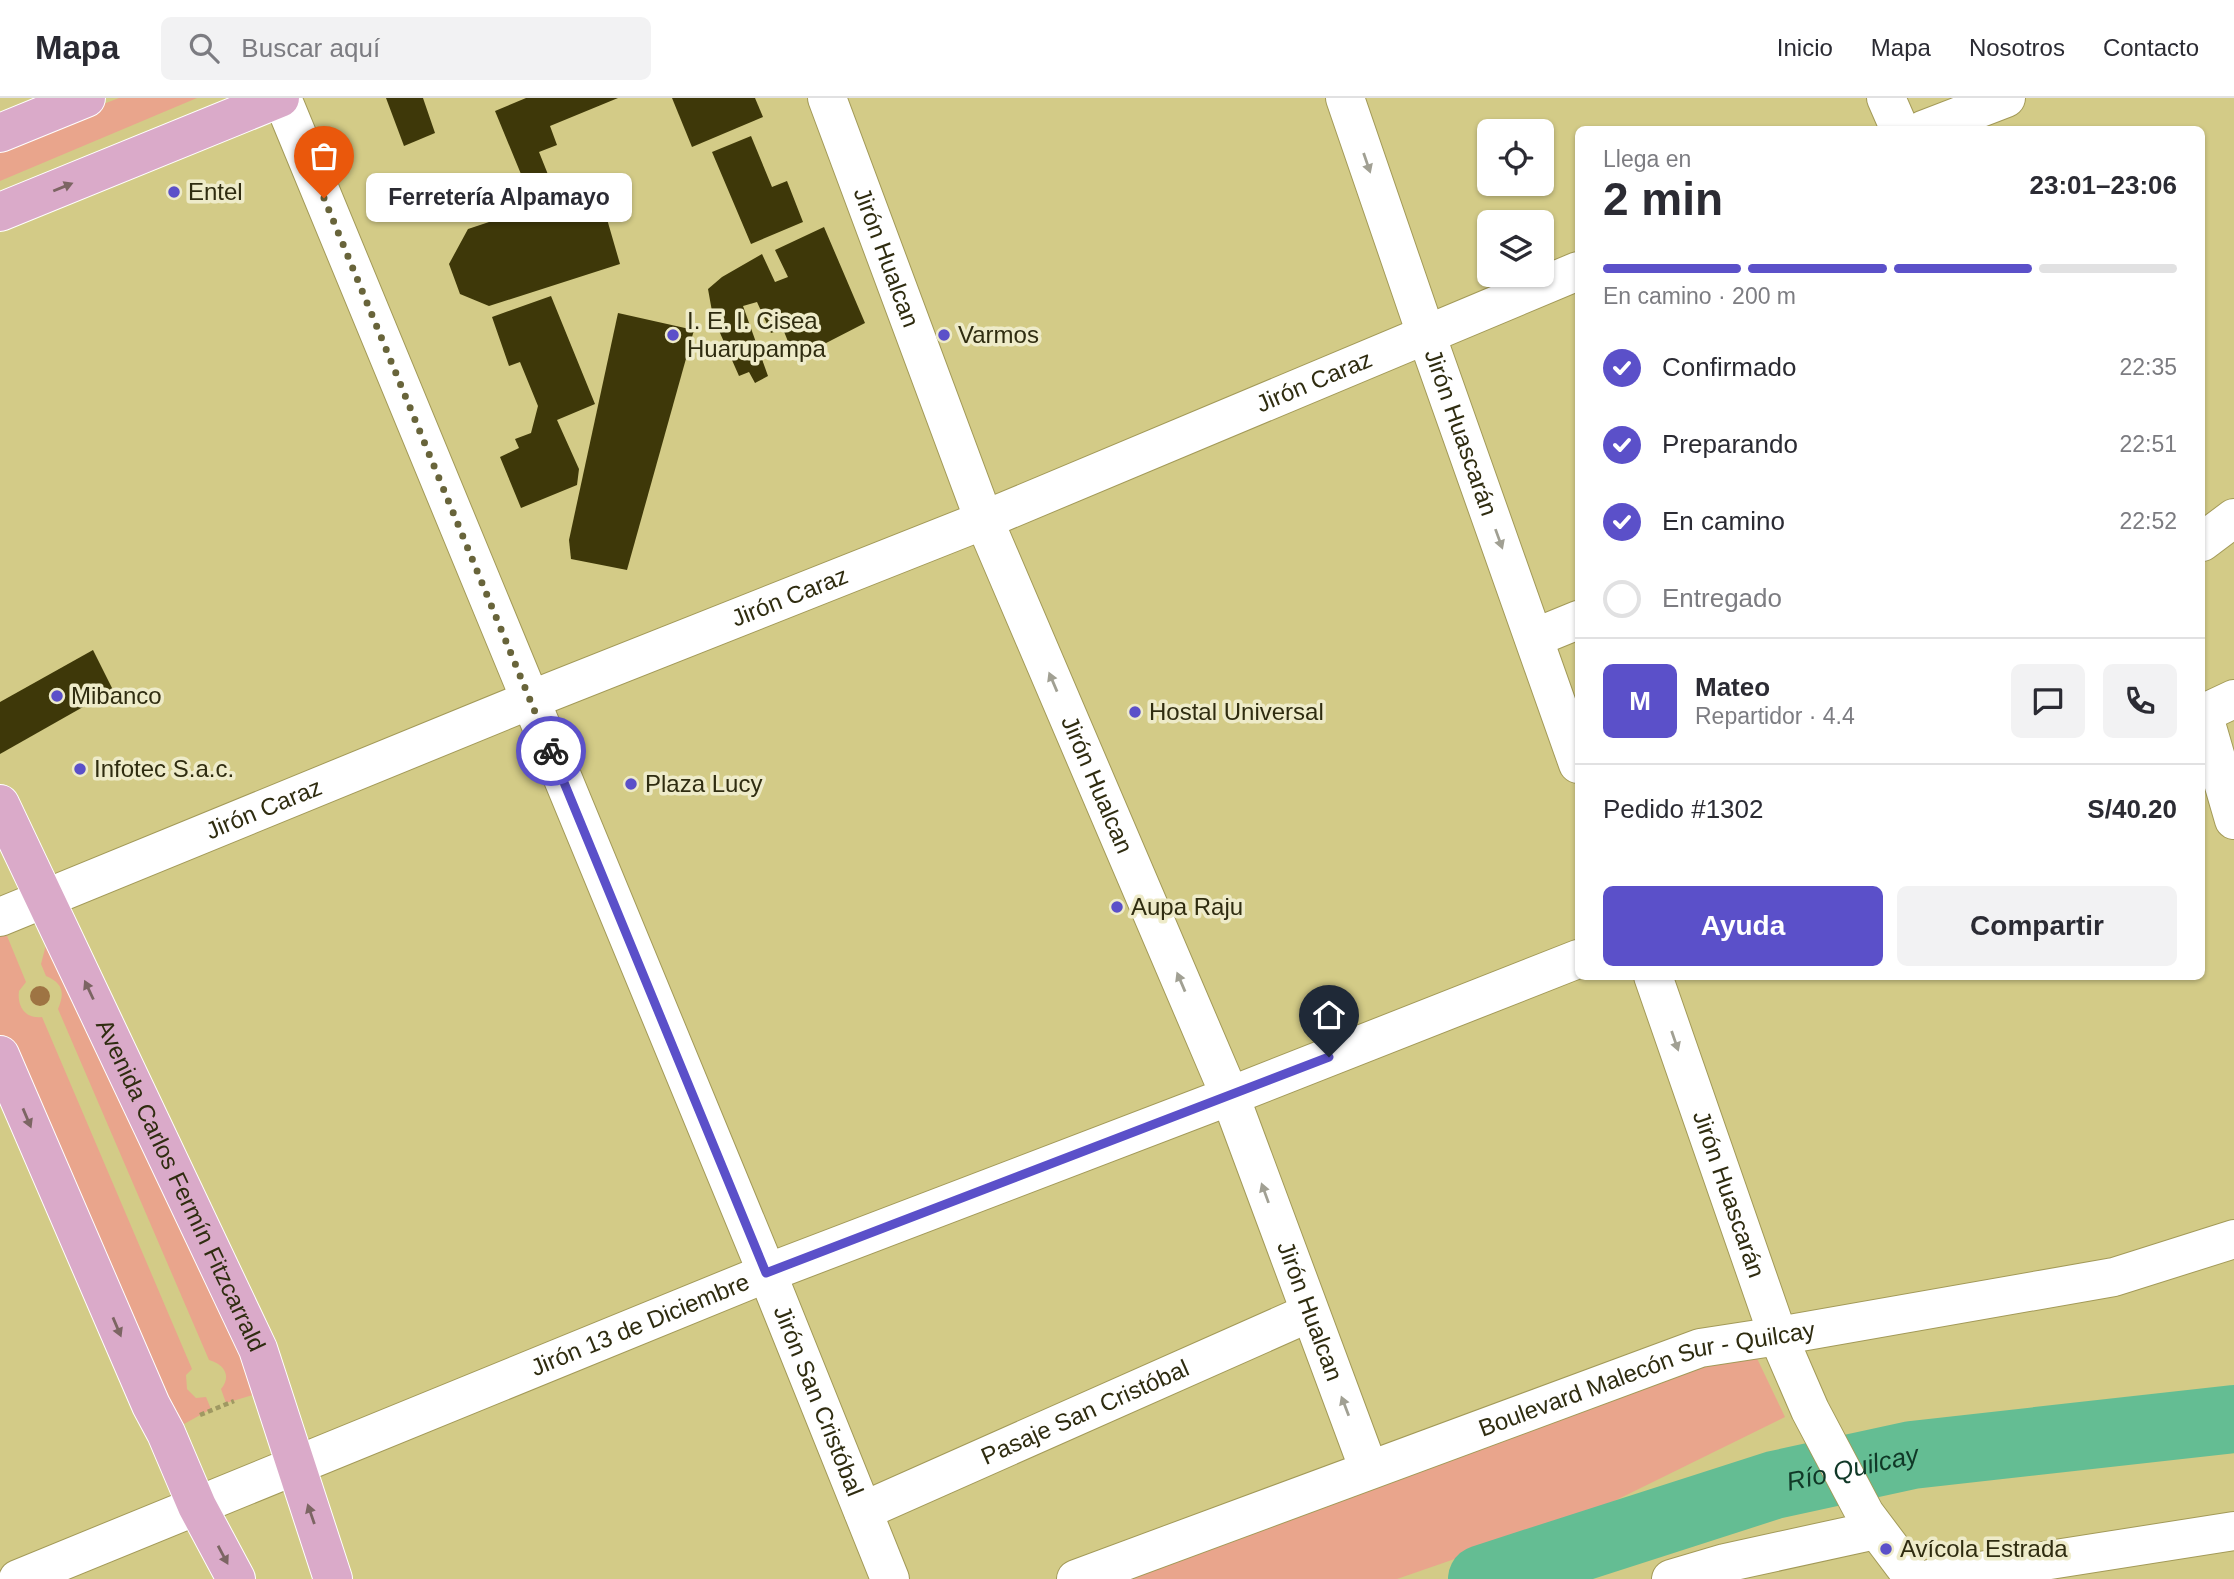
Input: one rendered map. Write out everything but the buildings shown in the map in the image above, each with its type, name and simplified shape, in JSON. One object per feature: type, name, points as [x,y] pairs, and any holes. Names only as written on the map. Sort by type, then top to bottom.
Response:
[{"type":"main road","points":[[0,132],[86,98]]},
{"type":"main road","points":[[0,212],[281,98]]},
{"type":"main road","name":"Avenida Carlos Fermín Fitzcarrald","points":[[0,804],[258,1349],[333,1579]]},
{"type":"main road","points":[[0,1055],[151,1405],[197,1506],[236,1579]]},
{"type":"street","name":"Jirón San Cristóbal","points":[[281,98],[890,1579]]},
{"type":"street","name":"Jirón Hualcan","points":[[827,98],[984,520],[1230,1096],[1369,1470]]},
{"type":"street","name":"Jirón Huascarán","points":[[1345,98],[1575,755]]},
{"type":"street","points":[[1886,98],[1898,126]]},
{"type":"street","points":[[1932,126],[2006,98]]},
{"type":"street","name":"Jirón Caraz","points":[[0,916],[530,700],[984,520],[1575,272]]},
{"type":"street","points":[[2205,540],[2234,518]]},
{"type":"street","points":[[1534,638],[1575,621]]},
{"type":"street","points":[[2213,709],[2234,820]]},
{"type":"street","name":"Jirón 13 de Diciembre","points":[[18,1579],[766,1273],[1230,1096],[1575,960]]},
{"type":"street","name":"Jirón Huascarán","points":[[1654,980],[1777,1336],[1810,1410],[1870,1522],[1914,1579]]},
{"type":"street","name":"Boulevard Malecón Sur - Quilcay","points":[[1076,1579],[1700,1348],[2114,1277],[2234,1238]]},
{"type":"street","name":"Pasaje San Cristóbal","points":[[863,1511],[1309,1313]]},
{"type":"street","points":[[1671,1579],[1870,1522]]},
{"type":"street","points":[[1929,1579],[2234,1531]]},
{"type":"path","points":[[199,1416],[226,1402],[271,1391]]},
{"type":"shaded area","points":[[119,98],[197,98],[0,181],[0,144]]},
{"type":"shaded area","points":[[53,918],[269,1390],[226,1403],[221,1389],[226,1380],[225,1371],[219,1364],[209,1360],[58,1009],[61,989],[46,976],[41,964]]},
{"type":"shaded area","points":[[5,931],[26,982],[19,991],[19,1002],[27,1014],[42,1017],[192,1369],[186,1375],[187,1389],[196,1398],[206,1397],[211,1409],[175,1429],[0,1046],[0,933]]},
{"type":"shaded area","points":[[1753,1350],[1785,1417],[1596,1510],[1397,1579],[1116,1579],[1700,1358]]},
{"type":"waterway","name":"Río Quilcay","points":[[1482,1579],[1774,1485],[1912,1455],[2234,1419]]},
{"type":"way so far","points":[[324,198],[551,751]]},
{"type":"place","name":"Entel","points":[[174,192]]},
{"type":"place","name":"Ferretería Alpamayo","points":[[324,198]]},
{"type":"place","name":"I. E. I. Cisea Huarupampa","points":[[673,335]]},
{"type":"place","name":"Varmos","points":[[944,335]]},
{"type":"place","name":"Mibanco","points":[[57,696]]},
{"type":"place","name":"Hostal Universal","points":[[1135,712]]},
{"type":"place","name":"Infotec S.a.c.","points":[[80,769]]},
{"type":"place","name":"Plaza Lucy","points":[[631,784]]},
{"type":"place","name":"Aupa Raju","points":[[1117,907]]},
{"type":"place","name":"Avícola Estrada","points":[[1886,1549]]},
{"type":"route","points":[[551,751],[766,1273],[1329,1057]]}]
